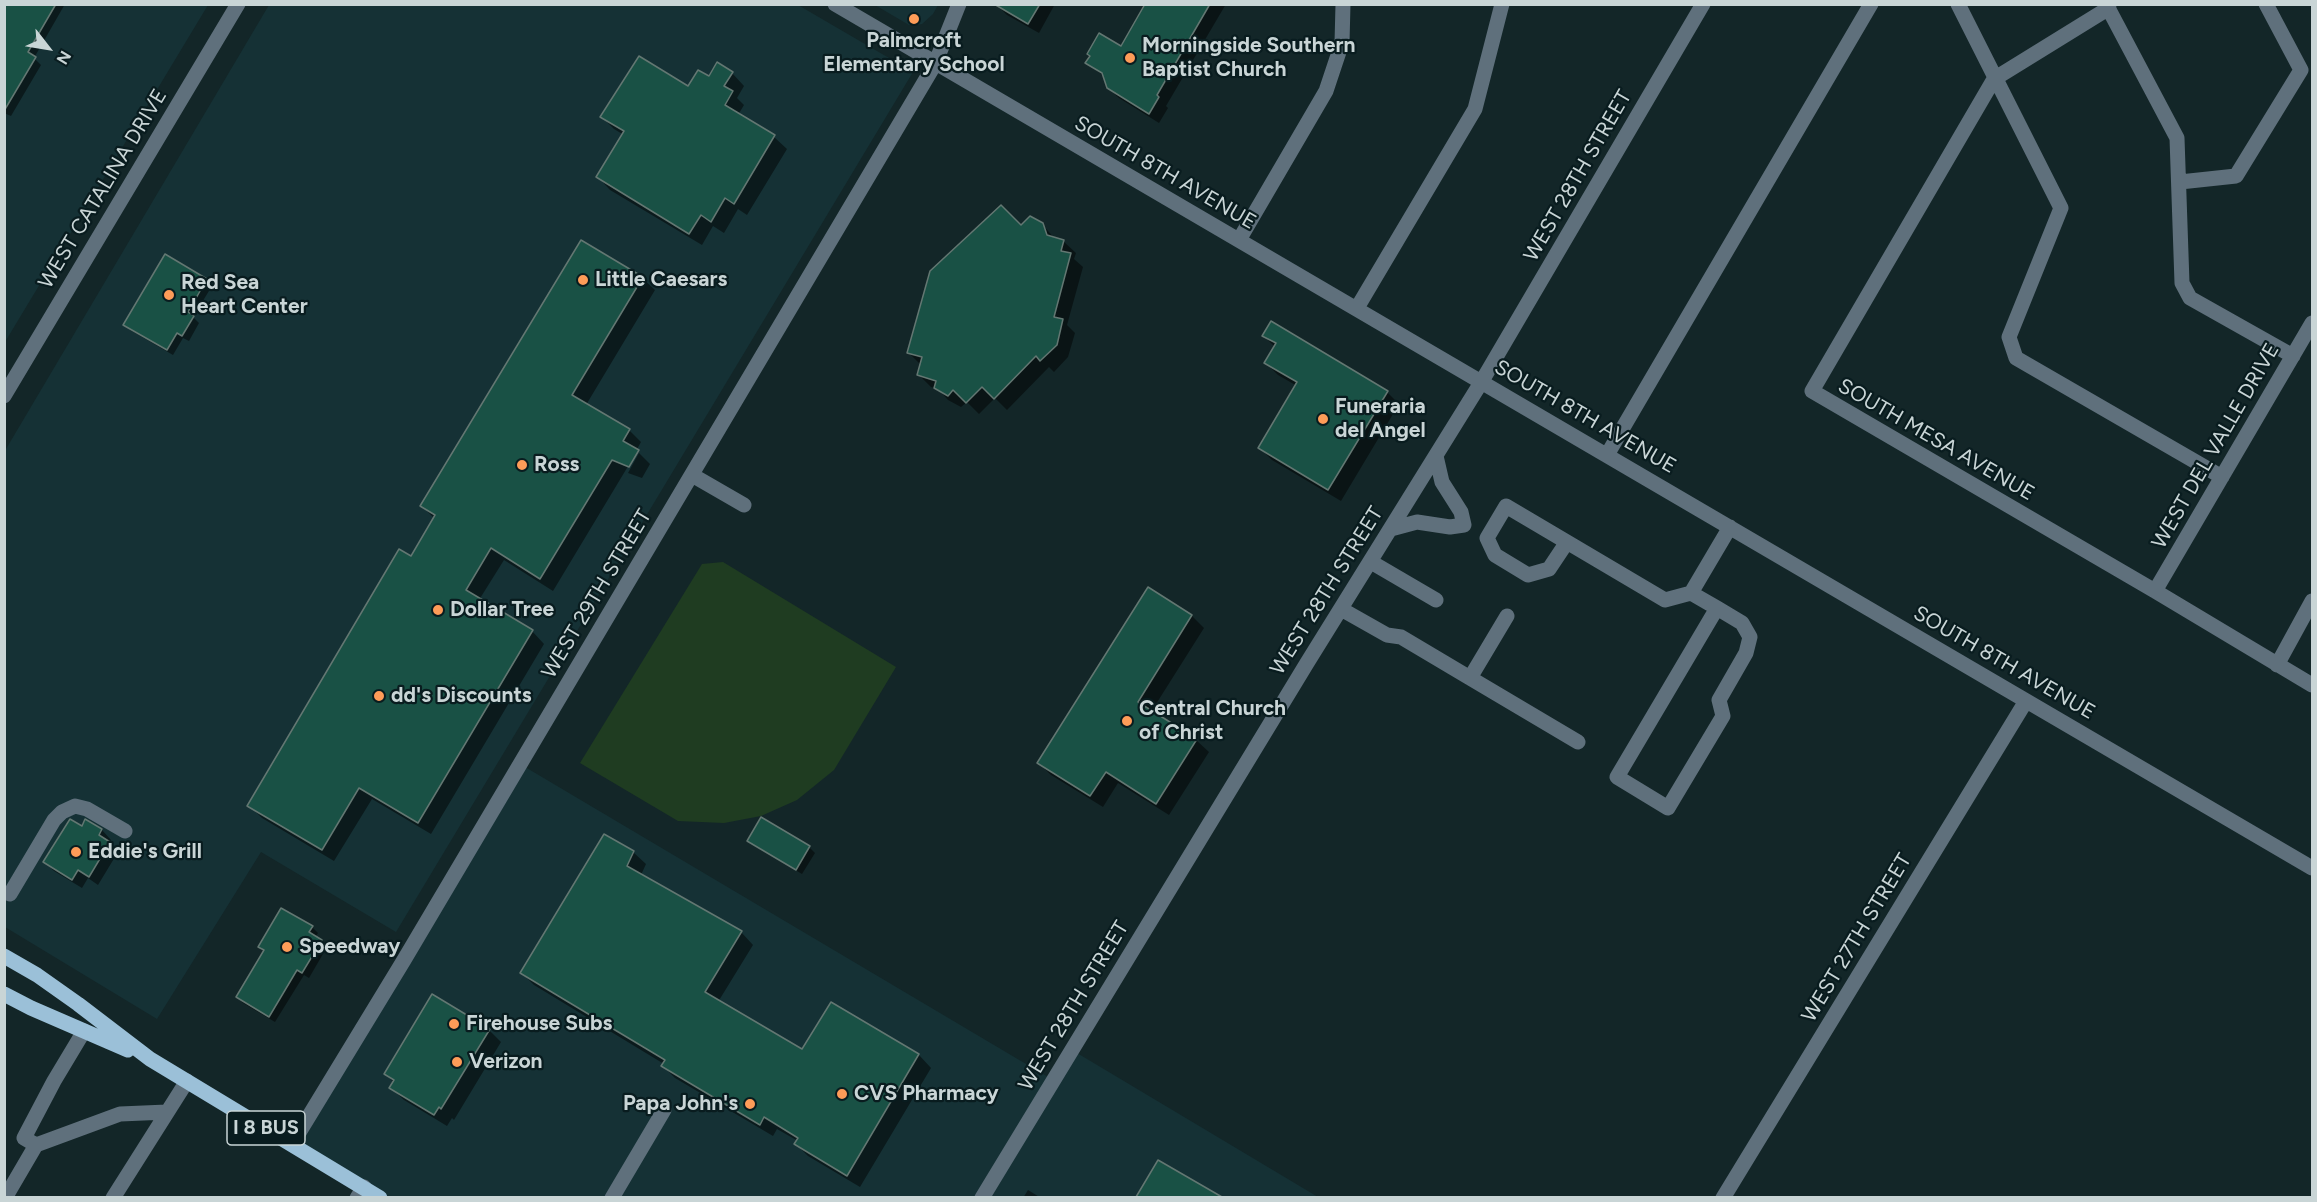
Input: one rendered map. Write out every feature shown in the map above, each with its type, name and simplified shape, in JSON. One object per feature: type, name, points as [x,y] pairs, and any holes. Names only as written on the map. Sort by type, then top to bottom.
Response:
[{"type":"main road","name":"I 8 BUS","points":[[4,956],[70,998],[150,1059],[292,1144],[360,1192],[380,1197]]},
{"type":"main road","name":"I 8 BUS","points":[[4,994],[31,1008],[150,1059]]},
{"type":"street","name":"WEST CATALINA DRIVE","points":[[4,396],[238,4]]},
{"type":"street","name":"SOUTH 8TH AVENUE","points":[[835,4],[2312,866]]},
{"type":"street","name":"WEST 29TH STREET","points":[[292,1144],[404,960],[935,64],[959,4]]},
{"type":"street","points":[[1239,240],[1326,91],[1342,44],[1343,4]]},
{"type":"street","points":[[1357,308],[1475,109],[1502,4]]},
{"type":"street","name":"WEST 28TH STREET","points":[[982,1197],[1306,663],[1482,381],[1703,4]]},
{"type":"street","points":[[1607,455],[1871,4]]},
{"type":"street","points":[[1958,4],[2061,208],[2009,337],[2016,358],[2222,477]]},
{"type":"street","points":[[2180,182],[2236,176],[2301,70],[2266,4]]},
{"type":"street","points":[[2108,6],[2177,138],[2182,283],[2190,298],[2293,356]]},
{"type":"street","name":"SOUTH MESA AVENUE","points":[[2108,6],[1994,79],[1812,392],[2313,685]]},
{"type":"street","name":"WEST DEL VALLE DRIVE","points":[[2155,591],[2313,323]]},
{"type":"street","points":[[1436,456],[1442,482],[1461,512],[1464,525]]},
{"type":"street","points":[[692,475],[744,505]]},
{"type":"street","points":[[1486,538],[1506,506],[1665,600],[1691,594],[1717,608],[1742,623],[1750,638],[1746,653],[1719,700],[1723,716],[1668,808],[1617,777],[1717,608]]},
{"type":"street","points":[[1391,529],[1417,522],[1450,528],[1464,525],[1486,538],[1495,555],[1528,575],[1550,569],[1567,542]]},
{"type":"street","points":[[1691,594],[1730,527]]},
{"type":"street","points":[[1371,561],[1436,600]]},
{"type":"street","points":[[2277,664],[2313,601]]},
{"type":"street","points":[[1341,609],[1387,635],[1401,638],[1578,742]]},
{"type":"street","points":[[1470,678],[1507,616]]},
{"type":"street","name":"WEST 27TH STREET","points":[[1723,1197],[2026,701]]},
{"type":"street","points":[[10,894],[54,820],[62,812],[75,806],[87,809],[125,831]]},
{"type":"street","points":[[36,1145],[24,1138],[84,1031]]},
{"type":"street","points":[[113,1197],[187,1081]]},
{"type":"street","points":[[612,1197],[664,1110]]},
{"type":"street","points":[[5,1197],[36,1145],[120,1113],[167,1112]]},
{"type":"shaded area","points":[[5,5],[208,5],[5,342]]},
{"type":"shaded area","points":[[269,5],[798,5],[913,72],[396,932],[261,852],[157,1019],[5,927],[4,458],[6,449]]},
{"type":"shaded area","name":"Palmcroft Elementary School","points":[[875,5],[938,5],[933,14],[922,24],[909,25]]},
{"type":"shaded area","points":[[520,764],[1053,1080],[1072,1050],[1318,1197],[381,1197],[292,1144]]},
{"type":"green space","points":[[723,562],[896,667],[834,770],[797,800],[761,816],[724,823],[678,821],[580,763],[702,564]]},
{"type":"building","points":[[4,4],[56,4],[28,52],[36,57],[4,111]]},
{"type":"building","points":[[994,4],[1040,4],[1028,24]]},
{"type":"building","points":[[1145,4],[1210,4],[1157,95],[1159,97],[1149,114],[1107,88],[1102,73],[1085,63],[1090,56],[1087,54],[1099,33],[1121,46]]},
{"type":"building","points":[[639,56],[688,86],[698,70],[709,76],[717,62],[733,72],[724,86],[733,91],[725,105],[775,135],[734,204],[725,198],[711,222],[701,215],[689,234],[596,177],[624,131],[600,117]]},
{"type":"building","points":[[1001,205],[1021,225],[1030,216],[1043,223],[1047,235],[1064,240],[1061,251],[1071,253],[1054,317],[1063,319],[1057,345],[1040,361],[1036,356],[994,399],[982,387],[966,403],[953,390],[948,396],[934,388],[936,381],[917,375],[922,357],[907,353],[930,271]]},
{"type":"building","points":[[581,240],[643,277],[572,395],[630,429],[623,441],[639,450],[629,467],[612,460],[540,579],[491,548],[466,590],[533,630],[418,823],[359,788],[322,850],[247,806],[399,549],[411,556],[435,515],[420,506]]},
{"type":"building","name":"Red Sea Heart Center","points":[[165,254],[207,279],[188,312],[194,316],[182,336],[177,333],[167,350],[123,325]]},
{"type":"building","name":"Funeraria del Angel","points":[[1271,321],[1388,391],[1328,490],[1258,448],[1297,382],[1264,363],[1276,343],[1262,336]]},
{"type":"building","points":[[1148,587],[1192,615],[1138,702],[1197,739],[1156,804],[1106,772],[1090,796],[1037,763]]},
{"type":"building","points":[[761,817],[810,846],[796,870],[747,841]]},
{"type":"building","name":"Eddie's Grill","points":[[70,819],[82,826],[85,819],[102,829],[99,835],[110,842],[89,877],[78,870],[72,880],[43,862]]},
{"type":"building","points":[[604,834],[634,851],[627,866],[742,931],[705,992],[802,1049],[831,1002],[919,1054],[847,1176],[794,1144],[798,1138],[764,1117],[760,1125],[661,1066],[665,1060],[520,973]]},
{"type":"building","points":[[281,908],[313,926],[309,932],[322,940],[302,973],[297,970],[269,1017],[236,997],[264,950],[258,947]]},
{"type":"building","points":[[432,994],[490,1029],[441,1109],[439,1107],[434,1115],[389,1088],[394,1080],[384,1074]]},
{"type":"building","points":[[1158,1160],[1222,1197],[1136,1197]]},
{"type":"place","name":"Palmcroft Elementary School","points":[[914,19]]},
{"type":"place","name":"Morningside Southern Baptist Church","points":[[1130,58]]},
{"type":"place","name":"Little Caesars","points":[[583,280]]},
{"type":"place","name":"Red Sea Heart Center","points":[[169,295]]},
{"type":"place","name":"Funeraria del Angel","points":[[1323,419]]},
{"type":"place","name":"Ross","points":[[522,465]]},
{"type":"place","name":"Dollar Tree","points":[[438,610]]},
{"type":"place","name":"dd's Discounts","points":[[379,696]]},
{"type":"place","name":"Central Church of Christ","points":[[1127,721]]},
{"type":"place","name":"Eddie's Grill","points":[[76,852]]},
{"type":"place","name":"Speedway","points":[[287,947]]},
{"type":"place","name":"Firehouse Subs","points":[[454,1024]]},
{"type":"place","name":"Verizon","points":[[457,1062]]},
{"type":"place","name":"CVS Pharmacy","points":[[842,1094]]},
{"type":"place","name":"Papa John's","points":[[750,1104]]}]
